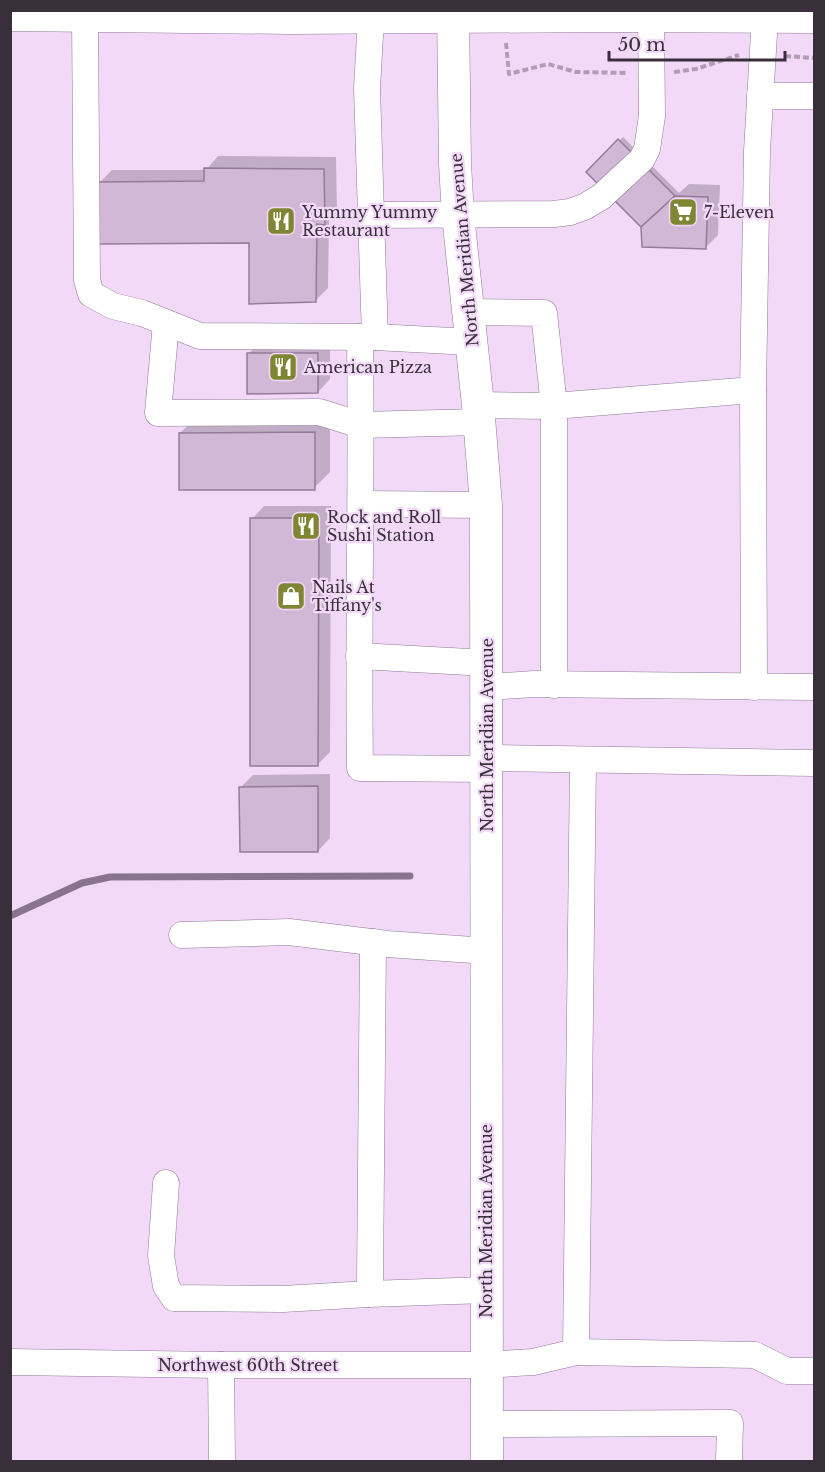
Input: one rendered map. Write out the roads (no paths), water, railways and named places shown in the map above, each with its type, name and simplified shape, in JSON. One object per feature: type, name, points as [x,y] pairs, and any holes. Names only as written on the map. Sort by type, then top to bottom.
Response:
[{"type":"main road","points":[[10,15],[179,13],[291,14],[370,18],[453,14],[505,17],[654,14],[814,17]]},
{"type":"main road","name":"North Meridian Avenue","points":[[453,14],[458,215],[486,505],[487,1461]]},
{"type":"street","points":[[99,14],[87,280],[91,294],[101,301],[200,336],[368,337],[470,327],[544,314],[554,406],[554,685]]},
{"type":"street","points":[[371,215],[554,214],[584,207],[601,197],[642,159],[647,149],[652,116],[654,14]]},
{"type":"street","points":[[752,15],[759,96],[753,390],[754,687]]},
{"type":"street","points":[[370,18],[367,88],[371,215],[368,337],[361,425],[360,768],[583,760],[814,763]]},
{"type":"street","points":[[759,96],[814,96]]},
{"type":"street","points":[[166,323],[158,413],[319,412],[361,425],[753,390]]},
{"type":"street","points":[[362,504],[486,505]]},
{"type":"street","points":[[359,656],[554,685],[814,687]]},
{"type":"street","points":[[576,1352],[583,760]]},
{"type":"street","points":[[182,936],[289,932],[373,942],[487,951]]},
{"type":"street","points":[[368,1294],[370,1283],[373,942]]},
{"type":"street","points":[[166,1183],[161,1256],[166,1286],[174,1298],[283,1299],[486,1290]]},
{"type":"street","name":"Northwest 60th Street","points":[[10,1362],[486,1365],[533,1362],[576,1352],[755,1355],[787,1371],[814,1371]]},
{"type":"street","points":[[221,1365],[222,1461]]},
{"type":"street","points":[[487,1424],[730,1423],[729,1461]]},
{"type":"waterway","points":[[10,916],[82,883],[110,877],[410,876]]},
{"type":"place","name":"7-Eleven","points":[[683,212]]},
{"type":"place","name":"Yummy Yummy Restaurant","points":[[281,221]]},
{"type":"place","name":"American Pizza","points":[[283,367]]},
{"type":"place","name":"Rock and Roll Sushi Station","points":[[306,526]]},
{"type":"place","name":"Nails At Tiffany's","points":[[291,596]]}]
